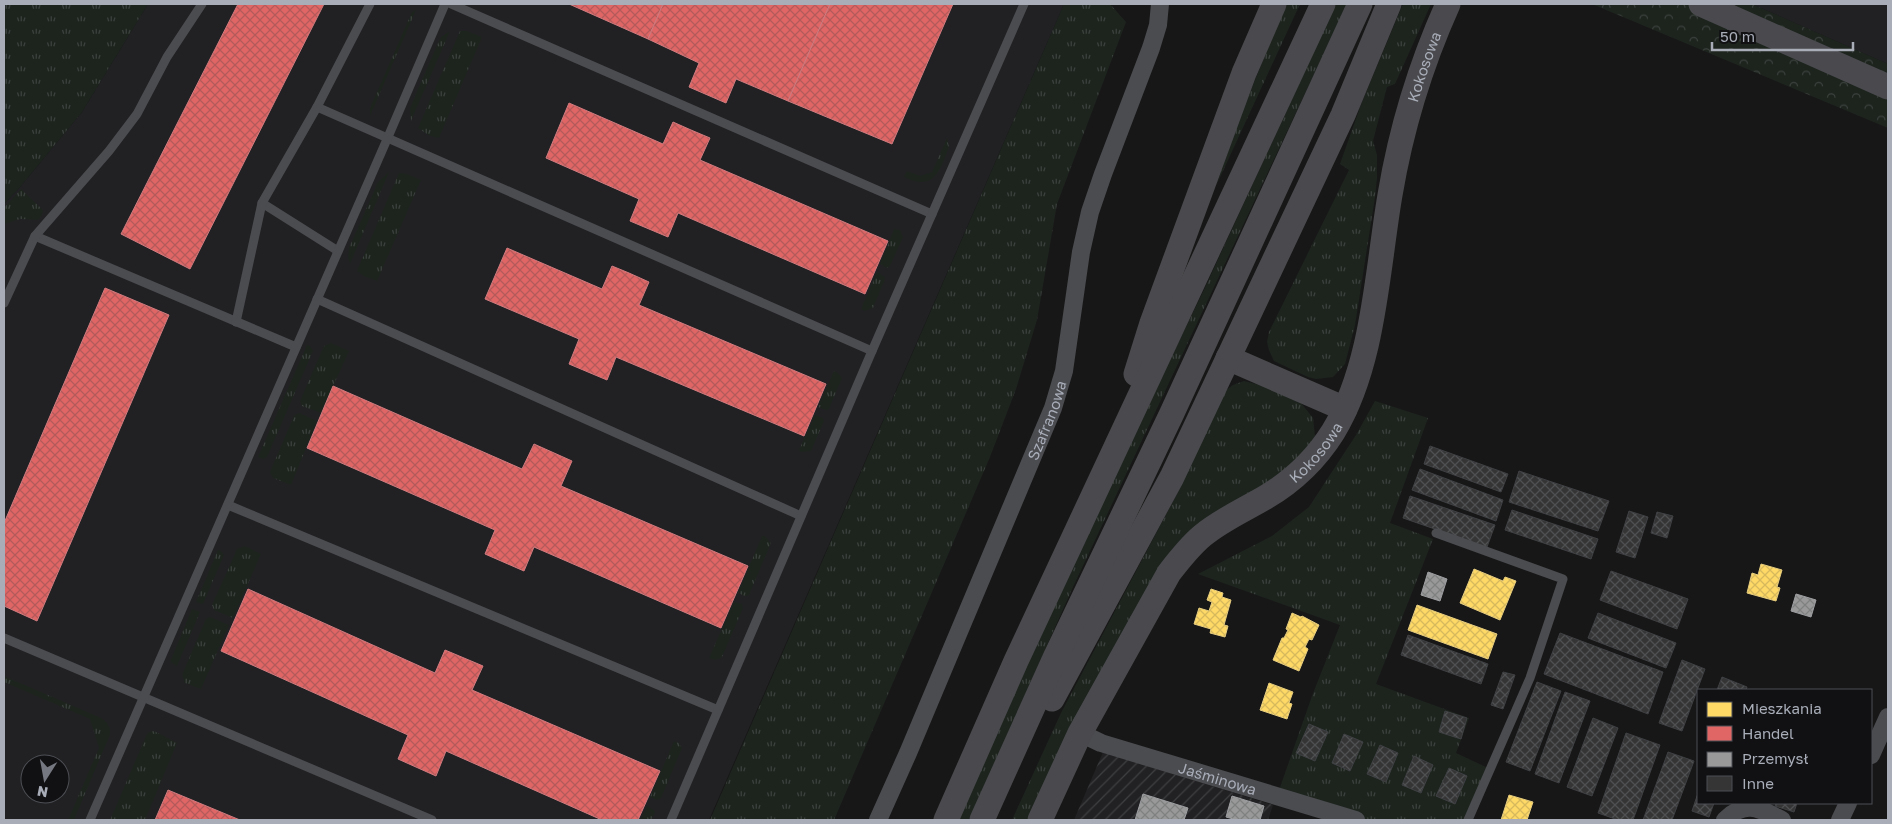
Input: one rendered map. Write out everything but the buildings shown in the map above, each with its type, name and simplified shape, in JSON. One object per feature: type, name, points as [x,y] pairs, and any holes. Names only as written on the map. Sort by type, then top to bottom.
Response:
[{"type":"main road","points":[[1108,465],[1152,323],[1244,74],[1274,4]]},
{"type":"main road","points":[[946,820],[1016,661],[1323,4]]},
{"type":"main road","points":[[982,820],[1055,658],[1172,413],[1360,4]]},
{"type":"main road","points":[[1004,771],[1041,719],[1172,477],[1343,114],[1389,4]]},
{"type":"main road","name":"Kokosowa","points":[[1040,820],[1080,733],[1162,585],[1179,561],[1202,536],[1233,515],[1267,496],[1303,469],[1326,442],[1345,408],[1355,385],[1364,354],[1390,195],[1405,128],[1424,66],[1448,4]]},
{"type":"main road","points":[[1702,4],[1888,87]]},
{"type":"main road","points":[[1228,358],[1345,408]]},
{"type":"street","name":"Szafranowa","points":[[878,820],[908,754],[1053,408],[1064,371],[1081,252],[1090,212],[1151,48],[1158,26],[1160,4]]},
{"type":"street","points":[[1872,752],[1888,717]]},
{"type":"street","name":"Jaśminowa","points":[[1080,733],[1101,743],[1356,820]]},
{"type":"street","points":[[1840,820],[1848,804]]},
{"type":"street","points":[[1725,820],[1734,812],[1748,807],[1763,810],[1782,820]]},
{"type":"lane","points":[[4,303],[35,236],[109,151],[137,114],[167,57],[202,4]]},
{"type":"lane","points":[[236,322],[262,203],[317,107],[370,4]]},
{"type":"lane","points":[[90,820],[388,137],[444,4]]},
{"type":"lane","points":[[451,4],[932,214]]},
{"type":"lane","points":[[671,820],[872,351],[1024,4]]},
{"type":"lane","points":[[317,107],[872,351]]},
{"type":"lane","points":[[262,203],[338,251]]},
{"type":"lane","points":[[35,236],[296,347]]},
{"type":"lane","points":[[317,299],[801,516]]},
{"type":"lane","points":[[228,505],[718,710]]},
{"type":"lane","points":[[1436,534],[1563,579],[1530,678],[1468,820]]},
{"type":"lane","points":[[4,638],[432,820]]},
{"type":"shaded area","points":[[148,4],[1064,4],[709,820],[4,820],[4,204],[82,112]]},
{"type":"shaded area","points":[[1752,4],[1888,4],[1888,64]]},
{"type":"shaded area","points":[[1103,752],[1273,805],[1268,820],[1074,820]]},
{"type":"green space","points":[[4,4],[148,4],[82,112],[4,204]]},
{"type":"green space","points":[[1064,4],[1110,4],[1126,22],[1057,204],[1037,320],[1016,389],[990,457],[834,820],[710,820]]},
{"type":"green space","points":[[1286,4],[1300,4],[1216,186],[1242,112]]},
{"type":"green space","points":[[1336,4],[1347,4],[1073,587],[969,820],[956,820],[1109,485],[1203,292]]},
{"type":"green space","points":[[1403,4],[1431,4],[1395,84],[1387,87],[1373,141],[1377,155],[1375,197],[1355,325],[1345,364],[1333,377],[1316,379],[1274,361],[1267,342],[1269,332],[1349,170],[1340,164],[1362,102]]},
{"type":"green space","points":[[1592,4],[1752,4],[1888,64],[1888,128]]},
{"type":"green space","points":[[416,10],[370,116],[370,108],[412,12]]},
{"type":"green space","points":[[450,31],[411,121],[410,108],[438,43],[441,37]]},
{"type":"green space","points":[[460,31],[467,31],[482,37],[439,138],[430,136],[418,128]]},
{"type":"green space","points":[[947,138],[949,147],[943,164],[935,176],[923,182],[904,177],[907,171],[920,176],[932,172]]},
{"type":"green space","points":[[389,172],[350,264],[348,257],[349,248],[378,182]]},
{"type":"green space","points":[[399,173],[421,180],[377,281],[357,271]]},
{"type":"green space","points":[[21,189],[43,210],[42,215],[38,220],[20,219],[4,224],[4,208]]},
{"type":"green space","points":[[894,229],[900,230],[903,237],[890,266],[887,268],[880,264]]},
{"type":"green space","points":[[877,272],[884,276],[885,279],[873,308],[865,311],[861,309]]},
{"type":"green space","points":[[331,343],[349,351],[321,413],[302,406],[300,401],[324,346]]},
{"type":"green space","points":[[307,345],[313,351],[267,457],[263,459],[258,457]]},
{"type":"green space","points":[[834,371],[842,378],[829,409],[826,410],[818,407]]},
{"type":"green space","points":[[1244,381],[1276,389],[1301,403],[1313,418],[1315,436],[1307,450],[1293,466],[1193,529],[1173,548],[1157,572],[1029,820],[1012,820],[1061,713],[1178,492],[1222,393],[1233,385]]},
{"type":"green space","points":[[1375,401],[1428,418],[1390,523],[1433,539],[1376,684],[1469,718],[1456,753],[1490,769],[1468,820],[1356,820],[1277,796],[1312,696],[1340,625],[1198,574],[1272,536],[1309,507],[1356,435]]},
{"type":"green space","points":[[299,413],[317,421],[291,485],[273,478],[270,472],[294,416]]},
{"type":"green space","points":[[815,415],[823,418],[824,421],[811,451],[801,452],[799,450]]},
{"type":"green space","points":[[762,536],[765,536],[771,543],[749,595],[745,596],[738,593]]},
{"type":"green space","points":[[245,546],[261,554],[233,618],[214,610],[212,605],[237,549]]},
{"type":"green space","points":[[218,550],[224,555],[203,604],[196,602]]},
{"type":"green space","points":[[734,602],[742,604],[743,608],[722,657],[716,660],[711,659],[709,658]]},
{"type":"green space","points":[[192,609],[200,612],[177,666],[170,662]]},
{"type":"green space","points":[[210,617],[229,625],[201,689],[185,683],[182,675],[206,619]]},
{"type":"green space","points":[[4,676],[101,718],[109,726],[109,737],[74,820],[68,820],[99,748],[90,719],[4,682]]},
{"type":"green space","points":[[154,731],[177,743],[145,820],[110,820],[147,734]]},
{"type":"green space","points":[[674,741],[679,743],[682,748],[661,798],[657,800],[650,797]]},
{"type":"green space","points":[[647,806],[654,810],[655,813],[651,820],[640,820]]}]
